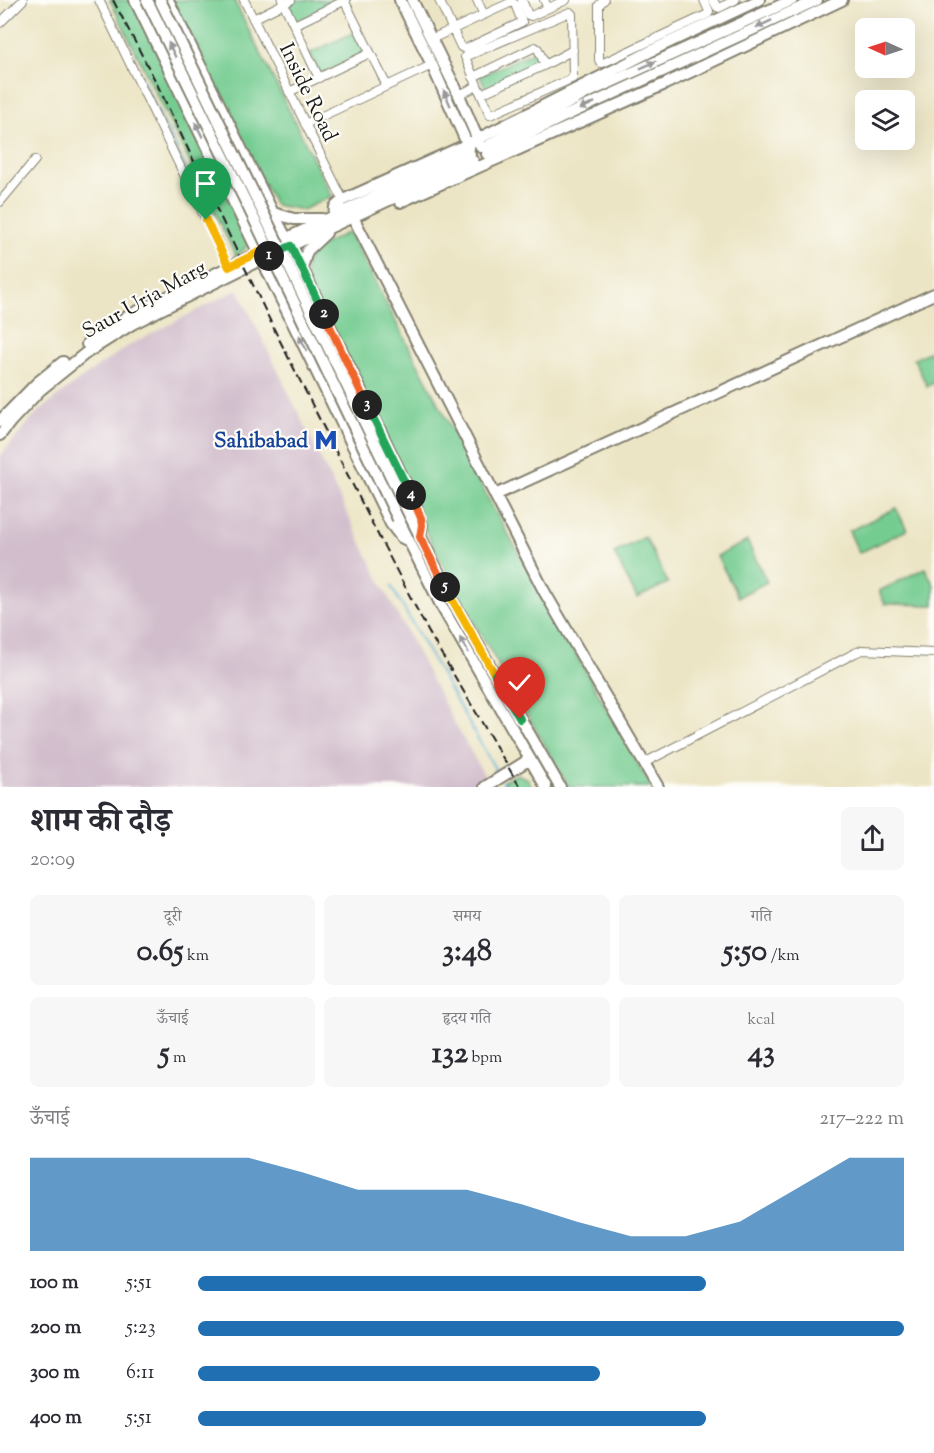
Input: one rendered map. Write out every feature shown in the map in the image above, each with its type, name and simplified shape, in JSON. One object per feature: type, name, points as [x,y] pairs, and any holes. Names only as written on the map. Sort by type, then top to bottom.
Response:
[{"type":"main road","points":[[135,0],[264,255],[404,517],[420,537],[452,600],[560,787]]},
{"type":"main road","points":[[147,0],[391,524],[401,537],[409,541]]},
{"type":"main road","points":[[160,0],[404,517],[409,541],[442,607],[546,787]]},
{"type":"main road","points":[[168,0],[302,268],[416,504],[422,525],[420,537]]},
{"type":"main road","points":[[400,0],[463,133],[474,150]]},
{"type":"main road","points":[[412,0],[459,95],[474,150]]},
{"type":"main road","points":[[354,219],[657,43],[724,11],[759,0]]},
{"type":"main road","points":[[264,255],[585,94],[792,0]]},
{"type":"main road","points":[[502,147],[817,0]]},
{"type":"main road","points":[[273,213],[294,219],[354,219],[518,150],[665,84],[842,0]]},
{"type":"main road","points":[[302,268],[308,251],[332,220],[335,207],[343,200],[474,150],[502,147],[518,150]]},
{"type":"main road","points":[[354,219],[544,591],[658,787]]},
{"type":"main road","name":"Saur Urja Marg","points":[[0,421],[37,383],[81,348],[128,316],[229,267],[264,255]]},
{"type":"main road","name":"Saur Urja Marg","points":[[0,435],[40,390],[86,353],[132,324],[264,255]]},
{"type":"main road","points":[[495,495],[934,294]]},
{"type":"main road","points":[[484,787],[530,759]]},
{"type":"street","points":[[0,23],[23,0]]},
{"type":"street","points":[[99,0],[229,267]]},
{"type":"street","name":"Inside Road","points":[[244,0],[343,200]]},
{"type":"street","points":[[294,26],[345,0],[387,86]]},
{"type":"street","points":[[431,39],[453,29],[484,15],[514,2],[522,22],[465,49],[461,47],[453,29],[439,0]]},
{"type":"street","points":[[477,0],[484,15]]},
{"type":"street","points":[[522,0],[530,16],[566,0]]},
{"type":"street","points":[[544,0],[548,8]]},
{"type":"street","points":[[604,0],[599,5],[599,60],[601,63],[657,43],[709,13],[704,0]]},
{"type":"street","points":[[713,0],[717,8],[724,11],[735,0]]},
{"type":"street","points":[[253,19],[285,1],[294,26],[319,78]]},
{"type":"street","points":[[570,12],[572,14],[574,75],[571,79],[492,115],[473,77],[466,56],[570,12]]},
{"type":"street","points":[[473,77],[535,47],[538,48],[545,65]]},
{"type":"street","points":[[459,95],[479,90],[545,65],[573,51]]},
{"type":"street","points":[[289,92],[370,53]]},
{"type":"street","points":[[305,124],[432,65]]},
{"type":"street","points":[[0,202],[35,160]]},
{"type":"street","points":[[644,763],[855,652],[862,650],[934,653]]},
{"type":"shaded area","points":[[238,289],[380,581],[456,726],[491,787],[0,787],[0,456],[38,412],[79,380],[128,346]]},
{"type":"green space","points":[[110,0],[132,0],[248,240],[245,249],[236,256]]},
{"type":"green space","points":[[164,0],[234,0],[332,196],[303,210],[275,205]]},
{"type":"green space","points":[[296,0],[341,0],[295,22],[287,5]]},
{"type":"green space","points":[[357,31],[367,52],[320,75],[310,53]]},
{"type":"green space","points":[[535,51],[541,64],[486,89],[480,76]]},
{"type":"green space","points":[[349,232],[490,502],[651,787],[569,787],[453,586],[308,291],[306,267],[312,254],[323,245]]},
{"type":"green space","points":[[934,349],[934,383],[927,386],[914,359]]},
{"type":"green space","points":[[896,508],[907,530],[859,553],[849,531]]},
{"type":"green space","points":[[645,537],[668,583],[637,598],[614,553]]},
{"type":"green space","points":[[747,541],[767,582],[738,597],[717,556]]},
{"type":"green space","points":[[925,568],[934,585],[934,605],[885,604],[879,591]]},
{"type":"green space","points":[[517,774],[528,779],[532,787],[507,787],[503,781]]},
{"type":"waterway","points":[[103,0],[227,252]]},
{"type":"waterway","points":[[391,586],[498,774]]},
{"type":"waterway","points":[[502,781],[506,787]]},
{"type":"railway","points":[[113,0],[156,82],[276,333],[373,525],[428,631],[520,787]]},
{"type":"place","name":"Sahibabad","points":[[326,440]]},
{"type":"route","points":[[206,220],[229,267],[259,252],[262,259],[291,246],[416,504],[422,525],[420,537],[452,600],[520,719]]}]
